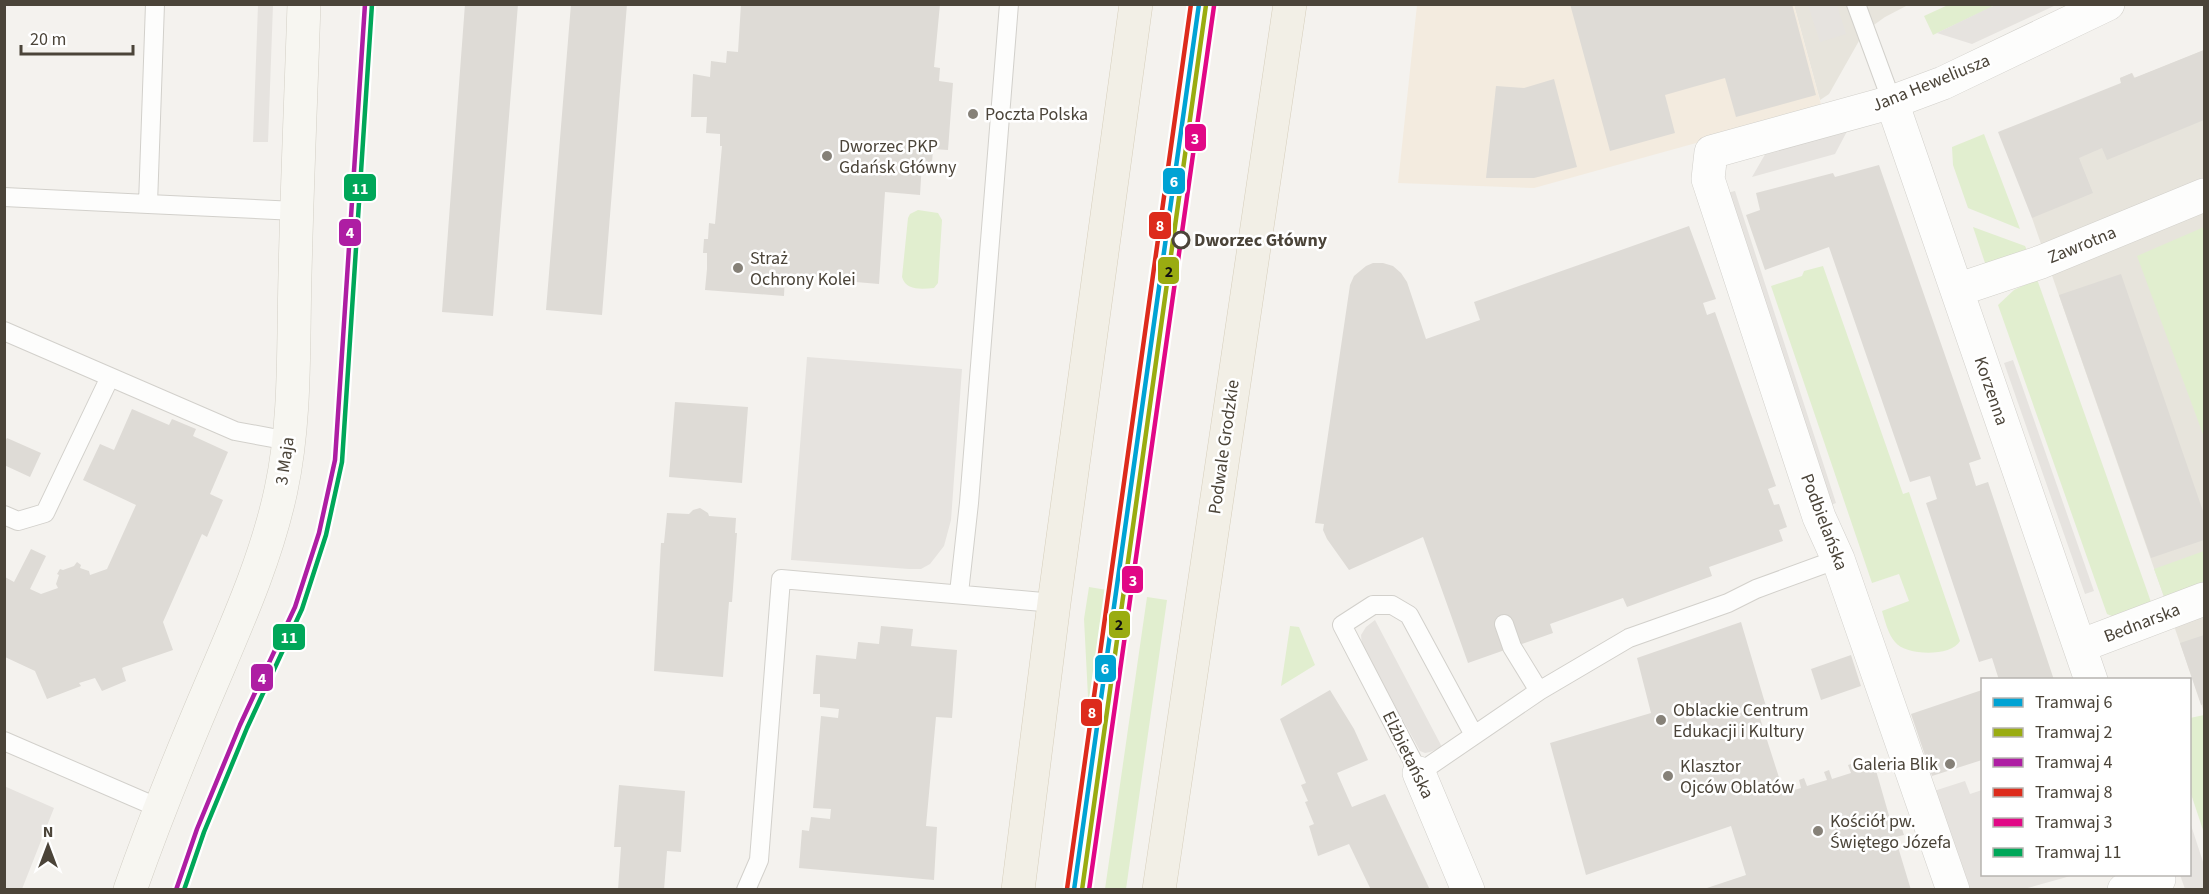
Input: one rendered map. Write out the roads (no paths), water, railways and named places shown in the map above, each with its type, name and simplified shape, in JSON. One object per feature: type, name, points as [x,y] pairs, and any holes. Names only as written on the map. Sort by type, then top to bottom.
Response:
[{"type":"main road","name":"3 Maja","points":[[130,890],[159,808],[246,603],[281,491],[289,441],[304,4]]},
{"type":"main road","points":[[1018,890],[1054,603],[1136,4]]},
{"type":"main road","name":"Podwale Grodzkie","points":[[1159,890],[1290,4]]},
{"type":"street","name":"Jana Heweliusza","points":[[1711,152],[1892,102],[1943,82],[2108,4]]},
{"type":"street","name":"Korzenna","points":[[1892,102],[2090,678]]},
{"type":"street","name":"Podbielańska","points":[[1711,152],[1708,179],[1819,517],[1838,559],[1953,890]]},
{"type":"street","name":"Zawrotna","points":[[1957,290],[2041,262],[2205,195]]},
{"type":"street","name":"Bednarska","points":[[2079,646],[2205,599]]},
{"type":"street","name":"Elżbietańska","points":[[1419,773],[1468,890]]},
{"type":"street","points":[[2124,890],[2160,881]]},
{"type":"lane","points":[[148,204],[155,4]]},
{"type":"lane","points":[[959,593],[969,503],[1009,4]]},
{"type":"lane","points":[[1856,4],[1892,102]]},
{"type":"lane","points":[[4,196],[296,211]]},
{"type":"lane","points":[[4,332],[235,431],[289,441]]},
{"type":"lane","points":[[4,515],[18,521],[45,513],[110,377]]},
{"type":"lane","points":[[1419,773],[1539,691],[1629,638],[1728,603],[1756,589],[1838,559]]},
{"type":"lane","points":[[746,890],[759,860],[781,579],[1054,603]]},
{"type":"lane","name":"Elżbietańska","points":[[1419,773],[1342,625],[1373,605],[1392,605],[1409,615],[1474,735]]},
{"type":"lane","points":[[1504,624],[1512,647],[1539,691]]},
{"type":"lane","points":[[4,741],[159,808]]},
{"type":"tram line","name":"4","points":[[176,890],[197,829],[240,725],[295,607],[319,533],[335,460],[365,4]]},
{"type":"tram line","name":"11","points":[[184,890],[204,832],[247,728],[302,609],[326,535],[342,462],[372,4]]},
{"type":"tram line","name":"8","points":[[1067,889],[1191,4]]},
{"type":"tram line","name":"6","points":[[1074,890],[1199,4]]},
{"type":"tram line","name":"2","points":[[1082,890],[1206,5]]},
{"type":"tram line","name":"3","points":[[1089,890],[1214,6]]},
{"type":"place","name":"Poczta Polska","points":[[973,114]]},
{"type":"place","name":"Dworzec PKP Gdańsk Główny","points":[[827,156]]},
{"type":"place","name":"Dworzec Główny","points":[[1181,240]]},
{"type":"place","name":"Straż Ochrony Kolei","points":[[738,268]]},
{"type":"place","name":"Oblackie Centrum Edukacji i Kultury","points":[[1661,720]]},
{"type":"place","name":"Galeria Blik","points":[[1950,764]]},
{"type":"place","name":"Klasztor Ojców Oblatów","points":[[1668,776]]},
{"type":"place","name":"Kościół pw. Świętego Józefa","points":[[1818,831]]}]
